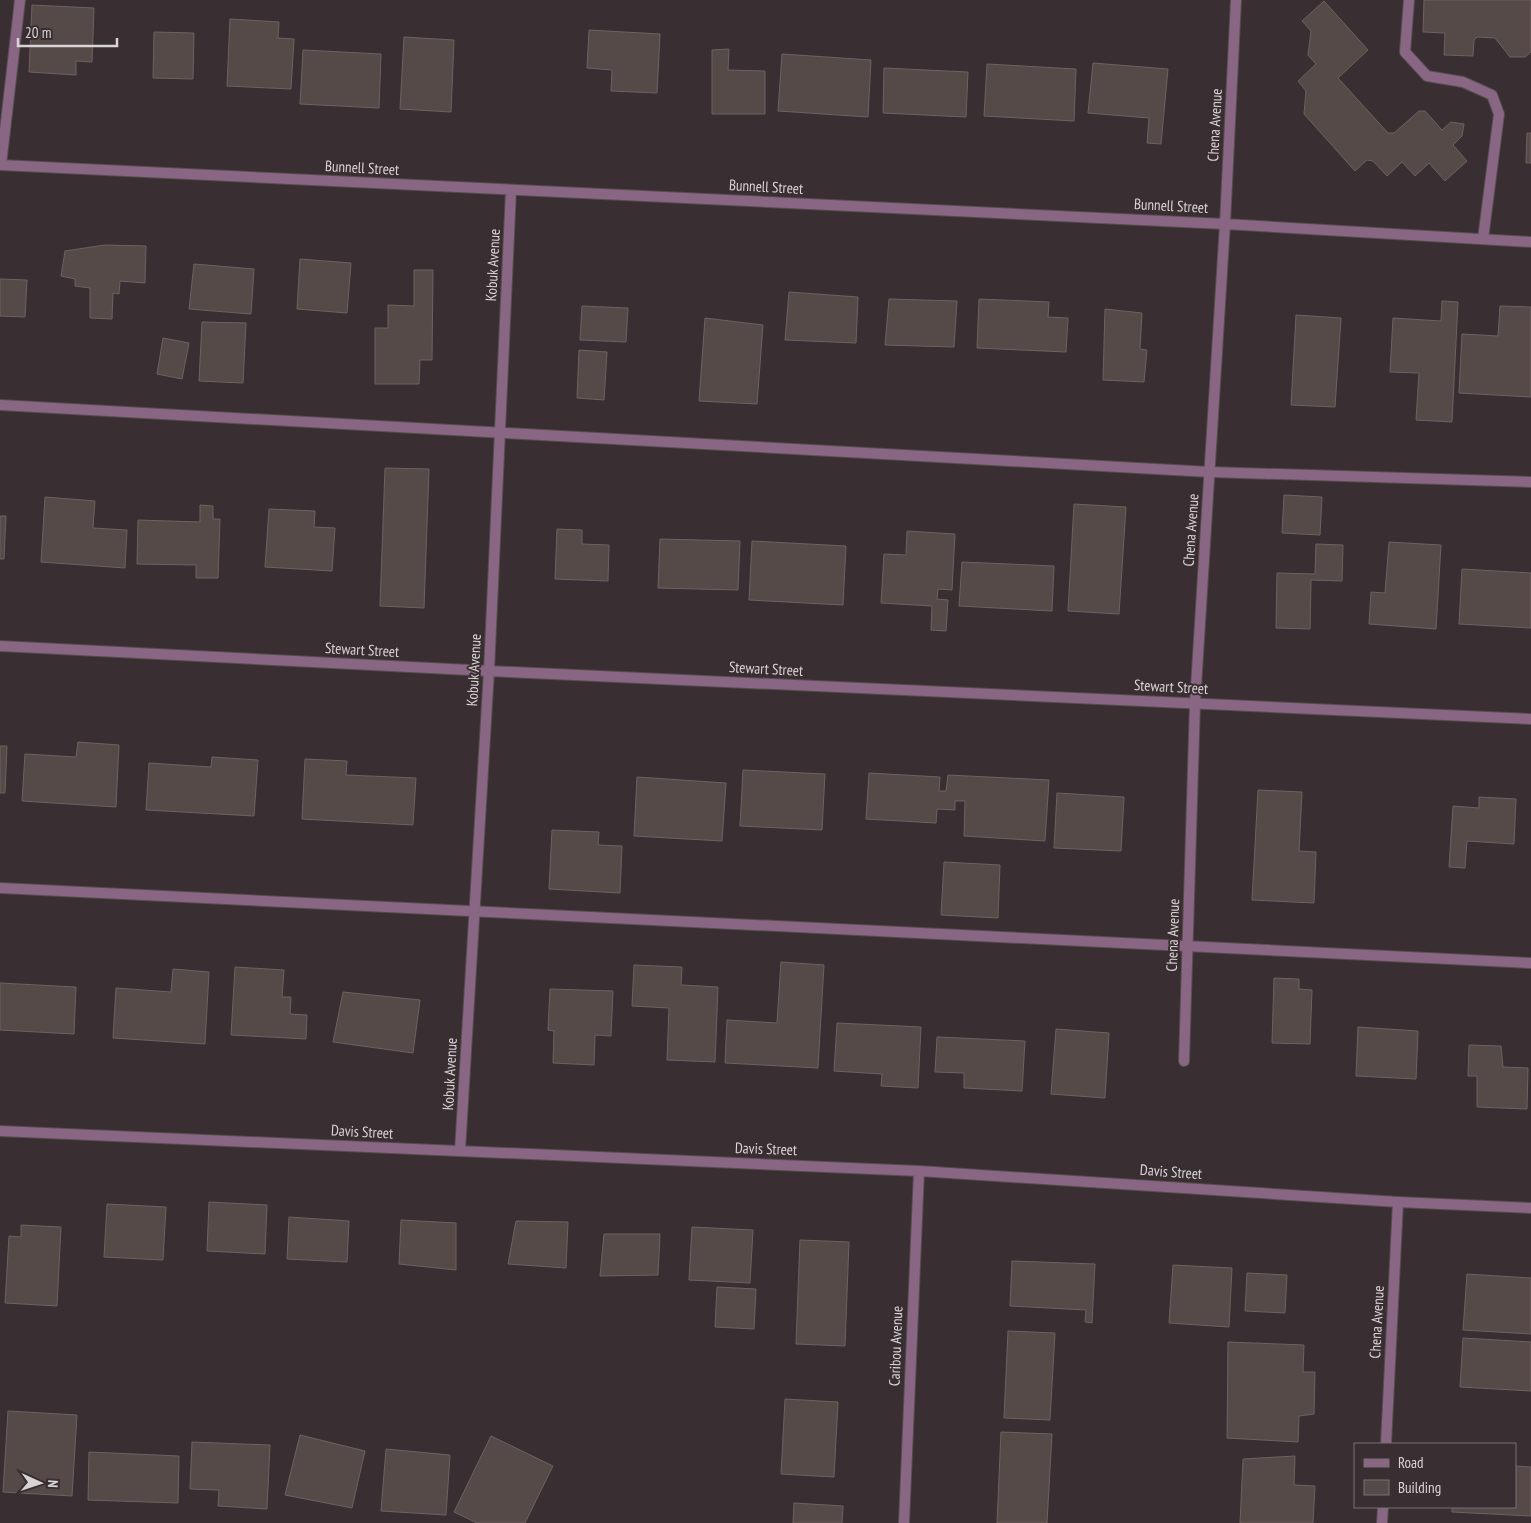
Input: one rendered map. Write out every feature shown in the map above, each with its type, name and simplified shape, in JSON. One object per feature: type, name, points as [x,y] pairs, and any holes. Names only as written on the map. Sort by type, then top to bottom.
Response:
[{"type":"street","points":[[0,165],[20,0]]},
{"type":"street","name":"Chena Avenue","points":[[1184,1061],[1195,703],[1225,224],[1236,0]]},
{"type":"street","points":[[1409,0],[1405,52],[1427,76],[1462,82],[1492,94],[1499,114],[1483,239]]},
{"type":"street","name":"Bunnell Street","points":[[0,165],[1225,224],[1531,242]]},
{"type":"street","name":"Kobuk Avenue","points":[[460,1151],[489,671],[511,190]]},
{"type":"street","points":[[0,406],[1210,472],[1531,482]]},
{"type":"street","name":"Stewart Street","points":[[0,646],[489,671],[1531,718]]},
{"type":"street","points":[[0,888],[474,913],[1531,963]]},
{"type":"street","name":"Davis Street","points":[[0,1131],[919,1171],[1398,1202],[1531,1208]]},
{"type":"street","name":"Caribou Avenue","points":[[904,1523],[919,1171]]},
{"type":"street","name":"Chena Avenue","points":[[1386,1443],[1398,1202]]},
{"type":"street","points":[[1382,1523],[1383,1508]]},
{"type":"building","points":[[1424,0],[1531,0],[1531,52],[1525,57],[1510,57],[1495,38],[1477,37],[1474,40],[1473,56],[1444,55],[1445,33],[1423,32]]},
{"type":"building","points":[[1324,1],[1368,50],[1338,78],[1388,133],[1394,133],[1419,111],[1425,111],[1442,130],[1451,122],[1464,124],[1462,136],[1453,145],[1467,161],[1445,181],[1429,163],[1415,176],[1402,162],[1387,176],[1373,161],[1367,160],[1355,171],[1304,114],[1306,91],[1298,81],[1316,64],[1308,55],[1311,31],[1302,21]]},
{"type":"building","points":[[32,5],[94,8],[92,62],[76,61],[76,75],[29,72]]},
{"type":"building","points":[[230,19],[279,22],[278,38],[294,39],[291,89],[227,86]]},
{"type":"building","points":[[589,30],[660,34],[657,93],[611,91],[612,70],[587,68]]},
{"type":"building","points":[[154,32],[194,33],[193,79],[153,78]]},
{"type":"building","points":[[404,37],[454,40],[451,112],[400,109]]},
{"type":"building","points":[[729,49],[728,70],[765,71],[765,114],[712,114],[712,50]]},
{"type":"building","points":[[303,50],[381,54],[379,108],[300,104]]},
{"type":"building","points":[[782,54],[871,60],[868,117],[778,111]]},
{"type":"building","points":[[1093,63],[1168,69],[1161,144],[1147,143],[1149,118],[1088,113]]},
{"type":"building","points":[[987,64],[1076,69],[1074,121],[984,116]]},
{"type":"building","points":[[884,68],[968,72],[966,117],[883,113]]},
{"type":"building","points":[[1527,133],[1531,133],[1531,163],[1526,163]]},
{"type":"building","points":[[105,245],[146,246],[145,283],[120,281],[119,294],[113,293],[112,319],[90,318],[90,288],[75,286],[75,279],[61,276],[65,251]]},
{"type":"building","points":[[300,259],[351,263],[347,313],[297,309]]},
{"type":"building","points":[[194,264],[254,269],[251,314],[189,309]]},
{"type":"building","points":[[414,270],[433,270],[432,360],[420,360],[419,384],[375,384],[375,328],[388,328],[388,305],[414,306]]},
{"type":"building","points":[[0,279],[27,280],[25,317],[0,316]]},
{"type":"building","points":[[789,292],[858,297],[856,343],[785,340]]},
{"type":"building","points":[[889,299],[957,301],[954,347],[885,345]]},
{"type":"building","points":[[979,299],[1049,302],[1048,317],[1068,318],[1066,352],[977,348]]},
{"type":"building","points":[[1442,301],[1458,302],[1452,422],[1416,420],[1419,373],[1390,372],[1393,318],[1441,321]]},
{"type":"building","points":[[582,306],[628,308],[626,342],[580,340]]},
{"type":"building","points":[[1500,306],[1531,307],[1531,397],[1459,393],[1462,334],[1498,336]]},
{"type":"building","points":[[1105,309],[1142,313],[1140,349],[1147,350],[1144,382],[1103,380]]},
{"type":"building","points":[[1296,315],[1341,318],[1335,407],[1291,405]]},
{"type":"building","points":[[705,318],[763,325],[757,404],[699,401]]},
{"type":"building","points":[[202,322],[246,323],[243,383],[199,381]]},
{"type":"building","points":[[163,338],[189,343],[182,379],[157,374]]},
{"type":"building","points":[[579,350],[607,352],[604,400],[577,398]]},
{"type":"building","points":[[385,468],[429,469],[424,608],[380,606]]},
{"type":"building","points":[[1284,495],[1322,497],[1320,535],[1282,533]]},
{"type":"building","points":[[45,497],[95,501],[93,528],[127,530],[125,568],[41,562]]},
{"type":"building","points":[[1074,504],[1126,507],[1119,614],[1068,611]]},
{"type":"building","points":[[200,505],[213,506],[213,519],[220,519],[218,578],[196,578],[196,565],[137,564],[138,520],[200,522]]},
{"type":"building","points":[[269,509],[315,511],[314,527],[335,528],[332,571],[265,567]]},
{"type":"building","points":[[0,516],[6,516],[4,559],[0,559]]},
{"type":"building","points":[[557,529],[582,530],[582,544],[609,545],[608,581],[555,579]]},
{"type":"building","points":[[907,531],[955,534],[952,590],[938,589],[937,599],[948,600],[946,631],[931,630],[932,606],[881,603],[884,554],[906,555]]},
{"type":"building","points":[[660,539],[740,541],[738,590],[658,588]]},
{"type":"building","points":[[752,541],[846,546],[843,605],[749,600]]},
{"type":"building","points":[[1389,542],[1441,545],[1436,629],[1369,624],[1371,592],[1385,593]]},
{"type":"building","points":[[1316,544],[1343,545],[1342,581],[1311,580],[1310,629],[1276,628],[1277,573],[1315,574]]},
{"type":"building","points":[[962,562],[1054,566],[1052,611],[959,606]]},
{"type":"building","points":[[1462,569],[1531,573],[1531,628],[1459,624]]},
{"type":"building","points":[[78,742],[119,745],[116,807],[22,801],[25,754],[76,757]]},
{"type":"building","points":[[0,746],[7,746],[5,793],[0,793]]},
{"type":"building","points":[[212,757],[258,760],[254,816],[146,810],[149,763],[211,767]]},
{"type":"building","points":[[305,759],[347,761],[346,775],[416,778],[413,825],[302,819]]},
{"type":"building","points":[[743,770],[825,774],[822,830],[740,826]]},
{"type":"building","points":[[869,773],[940,777],[939,791],[946,791],[948,775],[1049,780],[1045,841],[964,836],[965,801],[955,801],[955,810],[937,809],[936,823],[866,819]]},
{"type":"building","points":[[637,777],[726,783],[722,841],[634,836]]},
{"type":"building","points":[[1258,790],[1302,792],[1299,851],[1316,852],[1314,903],[1252,900]]},
{"type":"building","points":[[1057,793],[1124,797],[1121,851],[1054,848]]},
{"type":"building","points":[[1479,797],[1516,799],[1514,844],[1467,841],[1465,868],[1449,867],[1453,806],[1479,808]]},
{"type":"building","points":[[552,830],[599,832],[598,845],[622,846],[620,893],[549,889]]},
{"type":"building","points":[[944,862],[1000,865],[998,918],[941,915]]},
{"type":"building","points":[[781,962],[824,965],[818,1068],[725,1063],[727,1020],[777,1023]]},
{"type":"building","points":[[634,965],[682,967],[681,985],[718,987],[715,1062],[667,1060],[669,1008],[632,1006]]},
{"type":"building","points":[[235,967],[284,970],[282,997],[291,997],[290,1014],[307,1015],[306,1039],[231,1035]]},
{"type":"building","points":[[173,969],[209,972],[205,1044],[113,1038],[116,988],[171,992]]},
{"type":"building","points":[[1274,978],[1299,979],[1299,989],[1312,990],[1310,1044],[1272,1043]]},
{"type":"building","points":[[0,983],[76,987],[74,1034],[0,1030]]},
{"type":"building","points":[[550,989],[613,991],[611,1036],[595,1035],[594,1065],[553,1063],[554,1031],[548,1030]]},
{"type":"building","points":[[343,992],[420,1000],[413,1053],[333,1042]]},
{"type":"building","points":[[837,1023],[921,1027],[918,1088],[881,1086],[882,1074],[834,1071]]},
{"type":"building","points":[[1358,1027],[1418,1031],[1416,1079],[1356,1076]]},
{"type":"building","points":[[1056,1029],[1109,1033],[1105,1098],[1051,1094]]},
{"type":"building","points":[[937,1037],[1025,1041],[1022,1091],[964,1088],[964,1073],[935,1072]]},
{"type":"building","points":[[1469,1045],[1501,1046],[1503,1067],[1528,1068],[1527,1109],[1477,1107],[1477,1076],[1468,1076]]},
{"type":"building","points":[[209,1202],[267,1205],[265,1254],[207,1251]]},
{"type":"building","points":[[107,1204],[166,1207],[163,1260],[104,1257]]},
{"type":"building","points":[[289,1217],[349,1221],[347,1262],[287,1259]]},
{"type":"building","points":[[401,1220],[456,1223],[456,1270],[399,1264]]},
{"type":"building","points":[[516,1221],[568,1222],[566,1268],[508,1264]]},
{"type":"building","points":[[21,1225],[61,1227],[57,1306],[5,1303],[9,1236],[21,1237]]},
{"type":"building","points":[[692,1227],[753,1230],[750,1283],[689,1280]]},
{"type":"building","points":[[604,1234],[660,1234],[658,1275],[600,1276]]},
{"type":"building","points":[[800,1240],[849,1242],[845,1346],[796,1344]]},
{"type":"building","points":[[1012,1261],[1095,1264],[1092,1323],[1085,1322],[1086,1310],[1010,1306]]},
{"type":"building","points":[[1173,1265],[1232,1268],[1229,1327],[1169,1323]]},
{"type":"building","points":[[1247,1273],[1287,1275],[1285,1313],[1245,1311]]},
{"type":"building","points":[[1467,1274],[1531,1278],[1531,1334],[1463,1330]]},
{"type":"building","points":[[717,1287],[756,1289],[754,1329],[715,1327]]},
{"type":"building","points":[[1008,1331],[1055,1333],[1050,1420],[1004,1418]]},
{"type":"building","points":[[1463,1338],[1531,1342],[1531,1391],[1460,1387]]},
{"type":"building","points":[[1228,1342],[1304,1345],[1303,1372],[1315,1372],[1314,1414],[1299,1416],[1298,1442],[1227,1438]]},
{"type":"building","points":[[785,1399],[838,1402],[834,1477],[781,1474]]},
{"type":"building","points":[[8,1411],[77,1415],[72,1496],[3,1492]]},
{"type":"building","points":[[1001,1432],[1052,1434],[1047,1523],[997,1523]]},
{"type":"building","points":[[300,1435],[365,1451],[352,1508],[285,1495]]},
{"type":"building","points":[[491,1436],[553,1466],[525,1523],[477,1523],[454,1512]]},
{"type":"building","points":[[192,1442],[270,1445],[267,1509],[218,1506],[219,1490],[190,1489]]},
{"type":"building","points":[[386,1449],[450,1455],[446,1515],[381,1511]]},
{"type":"building","points":[[89,1452],[179,1456],[178,1503],[88,1500]]},
{"type":"building","points":[[1295,1456],[1294,1485],[1315,1486],[1313,1523],[1240,1523],[1243,1459]]},
{"type":"building","points":[[1516,1466],[1531,1467],[1531,1516],[1452,1512],[1452,1508],[1516,1508]]},
{"type":"building","points":[[794,1503],[843,1506],[842,1523],[793,1523]]}]
